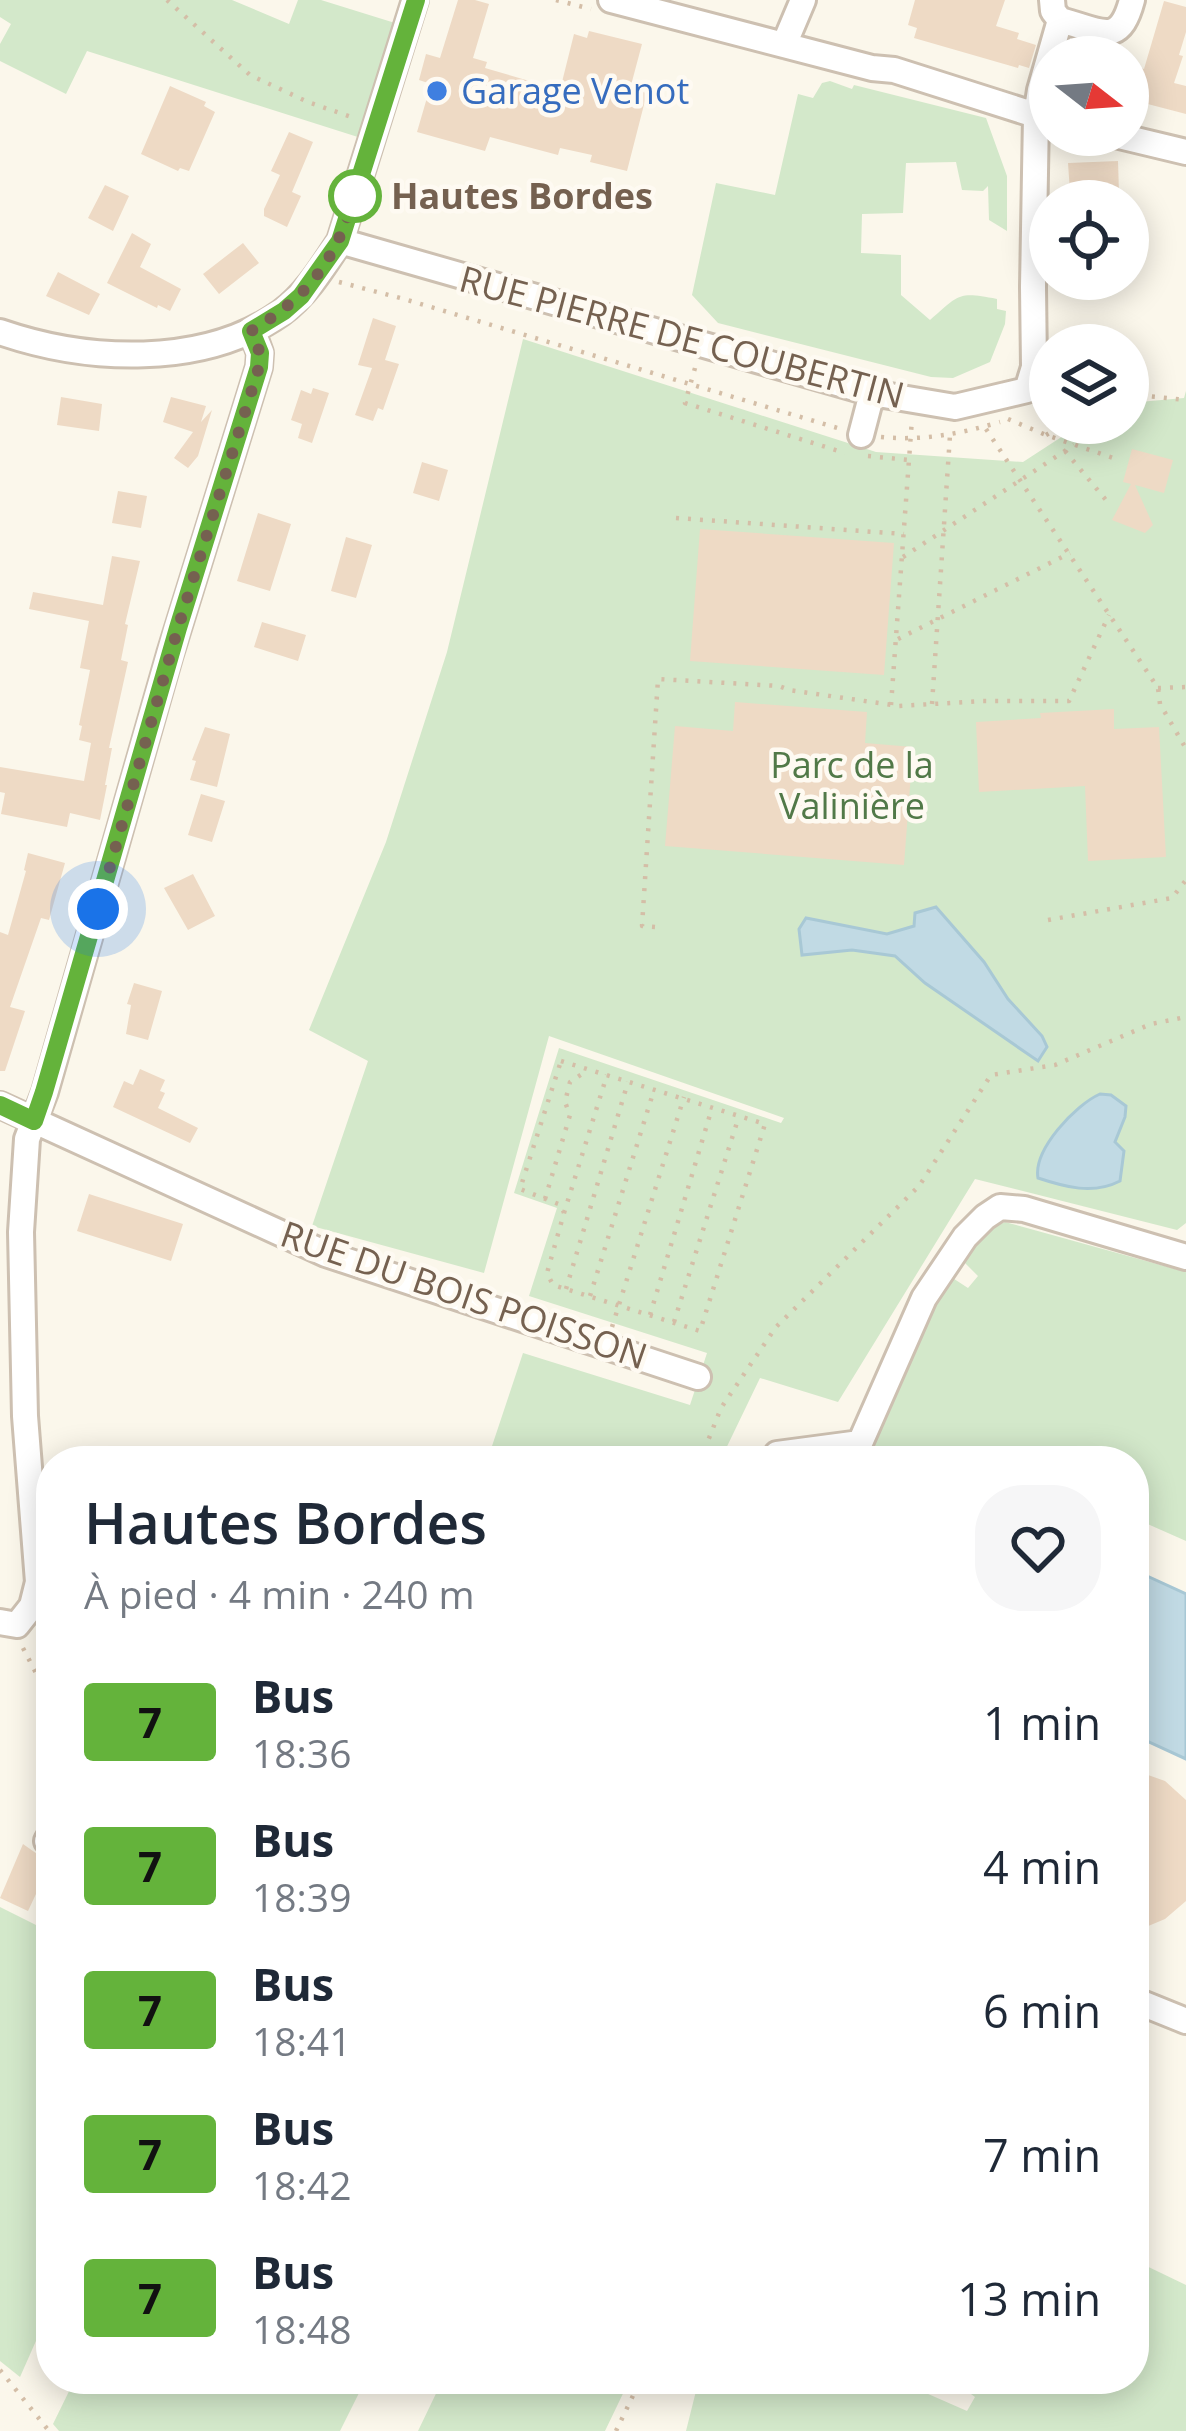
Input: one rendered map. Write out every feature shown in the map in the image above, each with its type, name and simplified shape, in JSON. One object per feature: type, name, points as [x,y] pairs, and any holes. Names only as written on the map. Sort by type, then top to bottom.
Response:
[{"type":"street","points":[[0,332],[103,353],[150,353],[194,349],[251,331],[284,311],[321,271],[340,241],[416,0]]},
{"type":"street","points":[[784,46],[802,0]]},
{"type":"street","points":[[1056,10],[1110,32],[1120,30],[1132,0]]},
{"type":"street","points":[[604,5],[894,70],[1029,113]]},
{"type":"street","points":[[1149,143],[1186,152]]},
{"type":"street","name":"RUE PIERRE DE COUBERTIN","points":[[340,241],[872,393],[955,406],[1027,390],[1034,368],[1041,156]]},
{"type":"street","points":[[36,1554],[21,1232],[27,1139],[259,367],[260,353],[251,331]]},
{"type":"street","points":[[859,448],[872,393]]},
{"type":"street","name":"RUE DU BOIS POISSON","points":[[0,1105],[326,1254],[698,1377]]},
{"type":"street","points":[[837,1446],[860,1443],[924,1298],[965,1237],[1000,1207],[1024,1209],[1186,1257]]},
{"type":"street","points":[[8,1623],[32,1606],[36,1590]]},
{"type":"street","points":[[1149,2006],[1186,2021]]},
{"type":"path","points":[[167,0],[250,75],[308,102],[376,125]]},
{"type":"path","points":[[556,0],[604,5]]},
{"type":"path","points":[[321,271],[353,287],[690,384],[859,448]]},
{"type":"path","points":[[353,287],[358,273]]},
{"type":"path","points":[[701,345],[685,404],[909,460]]},
{"type":"path","points":[[1149,396],[1186,400]]},
{"type":"path","points":[[891,705],[913,402]]},
{"type":"path","points":[[970,404],[1158,688],[1160,704],[1186,754]]},
{"type":"path","points":[[1009,419],[1029,428]]},
{"type":"path","points":[[932,704],[950,436]]},
{"type":"path","points":[[902,557],[1074,445],[1120,460]]},
{"type":"path","points":[[1065,451],[1111,506]]},
{"type":"path","points":[[676,518],[904,534]]},
{"type":"path","points":[[896,640],[1070,553]]},
{"type":"path","points":[[656,927],[642,926],[658,679],[778,686],[891,705],[1069,701],[1109,615]]},
{"type":"path","points":[[1158,688],[1186,687]]},
{"type":"path","points":[[1048,920],[1172,898],[1186,880]]},
{"type":"path","points":[[706,1446],[721,1408],[776,1327],[920,1186],[991,1075],[1055,1065],[1151,1024],[1186,1017]]},
{"type":"path","points":[[564,1213],[561,1205],[520,1190],[561,1061],[685,1097],[765,1124],[700,1331],[553,1285],[547,1274],[607,1075]]},
{"type":"path","points":[[545,1199],[570,1115],[565,1102],[570,1082],[589,1070]]},
{"type":"path","points":[[566,1289],[628,1081]]},
{"type":"path","points":[[590,1296],[655,1089]]},
{"type":"path","points":[[606,1346],[685,1097]]},
{"type":"path","points":[[650,1315],[712,1106]]},
{"type":"path","points":[[674,1322],[739,1116]]},
{"type":"path","points":[[8,1623],[36,1673]]},
{"type":"path","points":[[0,2370],[49,2431]]},
{"type":"path","points":[[616,2431],[634,2394]]},
{"type":"green space","points":[[0,0],[232,0],[289,24],[298,0],[321,0],[395,23],[361,138],[87,51],[66,94],[0,61],[0,44],[11,24],[0,17]]},
{"type":"green space","points":[[830,81],[986,118],[1007,176],[1007,231],[989,220],[988,186],[983,191],[962,190],[956,162],[906,163],[903,213],[862,214],[861,253],[901,255],[901,295],[930,320],[959,297],[997,299],[997,309],[1006,311],[1005,324],[990,362],[953,378],[931,377],[718,323],[692,295],[716,183],[775,195],[798,94],[813,98],[822,83]]},
{"type":"green space","name":"Parc de la Valinière","points":[[523,339],[876,452],[1023,462],[1051,444],[1149,444],[1149,401],[1184,398],[1186,391],[1186,1223],[1177,1230],[975,1179],[838,1402],[760,1378],[727,1446],[492,1446],[523,1353],[690,1405],[707,1353],[529,1296],[557,1208],[514,1193],[559,1048],[781,1123],[784,1118],[549,1036],[484,1273],[312,1226],[368,1061],[309,1030],[386,842],[447,652]]},
{"type":"green space","points":[[1005,1222],[1186,1272],[1186,1541],[1149,1525],[1149,1446],[870,1446],[934,1295],[948,1275],[968,1288],[978,1276],[963,1261],[990,1229]]},
{"type":"green space","points":[[0,1907],[36,1925],[36,2341],[20,2377],[0,2361]]},
{"type":"green space","points":[[1149,2267],[1186,2285],[1186,2431],[686,2431],[695,2394],[928,2394],[967,2411],[975,2397],[971,2394],[1149,2394]]},
{"type":"green space","points":[[68,2394],[358,2394],[340,2431],[59,2431],[53,2424]]},
{"type":"green space","points":[[436,2394],[623,2394],[605,2431],[418,2431]]},
{"type":"water","points":[[936,907],[1042,1036],[1047,1047],[1038,1061],[925,983],[895,956],[852,950],[802,955],[799,929],[806,918],[887,934],[914,926],[915,913]]},
{"type":"water","points":[[1100,1094],[1111,1095],[1126,1106],[1115,1142],[1124,1151],[1120,1181],[1089,1189],[1038,1178],[1049,1142],[1079,1108]]},
{"type":"water","points":[[1149,1577],[1186,1594],[1186,1759],[1149,1742]]},
{"type":"building","points":[[458,0],[489,4],[473,58],[487,62],[485,68],[560,90],[574,34],[587,38],[589,31],[642,44],[630,89],[647,93],[627,171],[590,162],[592,155],[560,148],[558,155],[490,137],[485,151],[417,132],[431,84],[419,80],[426,54],[440,58]]},
{"type":"building","points":[[915,0],[1005,0],[996,26],[1019,33],[1017,39],[1029,43],[1029,68],[914,38],[917,28],[908,25]]},
{"type":"building","points":[[1164,1],[1186,7],[1186,32],[1179,55],[1183,56],[1174,83],[1186,86],[1186,114],[1149,104],[1149,52]]},
{"type":"building","points":[[170,86],[206,102],[204,106],[215,112],[189,171],[178,171],[141,154]]},
{"type":"building","points":[[289,132],[313,142],[292,192],[301,196],[287,227],[264,216],[264,209],[280,175],[271,171]]},
{"type":"building","points":[[1118,161],[1119,180],[1069,180],[1068,163]]},
{"type":"building","points":[[105,185],[129,196],[113,231],[88,218]]},
{"type":"building","points":[[132,233],[151,244],[140,267],[181,289],[170,311],[107,283]]},
{"type":"building","points":[[243,243],[259,263],[219,294],[203,274]]},
{"type":"building","points":[[58,272],[100,294],[89,315],[46,296]]},
{"type":"building","points":[[373,318],[396,326],[385,360],[399,364],[383,410],[378,408],[373,421],[355,415],[372,368],[358,365]]},
{"type":"building","points":[[313,388],[329,393],[312,443],[298,438],[302,424],[291,420],[301,390],[311,394]]},
{"type":"building","points":[[61,397],[102,404],[99,431],[57,425]]},
{"type":"building","points":[[171,397],[206,406],[201,422],[212,410],[198,456],[188,468],[174,458],[193,432],[163,422]]},
{"type":"building","points":[[1132,449],[1173,460],[1164,493],[1135,485],[1153,525],[1145,533],[1112,520],[1131,484],[1123,482]]},
{"type":"building","points":[[422,462],[448,470],[439,501],[413,493]]},
{"type":"building","points":[[118,491],[147,496],[141,528],[112,523]]},
{"type":"building","points":[[258,513],[291,524],[270,591],[237,581]]},
{"type":"building","points":[[700,529],[894,543],[884,675],[690,661]]},
{"type":"building","points":[[346,537],[372,545],[356,598],[331,591]]},
{"type":"building","points":[[112,556],[140,561],[125,624],[121,660],[128,662],[109,748],[100,820],[70,813],[67,827],[1,814],[5,793],[0,792],[0,767],[84,781],[91,743],[79,740],[79,725],[90,670],[80,668],[89,621],[29,609],[33,592],[103,605]]},
{"type":"building","points":[[262,622],[306,635],[298,661],[254,647]]},
{"type":"building","points":[[735,702],[867,712],[865,743],[913,747],[904,865],[665,846],[675,726],[733,731]]},
{"type":"building","points":[[1114,709],[1114,729],[1159,727],[1166,857],[1088,861],[1085,786],[979,792],[976,722]]},
{"type":"building","points":[[205,727],[230,734],[217,787],[190,780]]},
{"type":"building","points":[[201,794],[225,801],[212,842],[188,835]]},
{"type":"building","points":[[28,853],[65,863],[49,920],[41,918],[10,1007],[25,1011],[5,1071],[0,1071],[0,932],[8,935]]},
{"type":"building","points":[[193,874],[215,916],[188,930],[164,888]]},
{"type":"building","points":[[134,983],[162,991],[148,1040],[126,1034],[131,1005],[127,1004]]},
{"type":"building","points":[[140,1069],[165,1080],[158,1108],[198,1128],[190,1143],[113,1107],[124,1081],[133,1085]]},
{"type":"building","points":[[89,1194],[183,1224],[171,1261],[77,1231]]},
{"type":"building","points":[[1149,1775],[1165,1781],[1186,1800],[1186,1901],[1149,1926]]},
{"type":"building","points":[[23,1844],[36,1853],[36,1894],[28,1911],[0,1898]]},
{"type":"bus line","name":"7","points":[[0,1105],[34,1121],[44,1092],[170,654],[259,367],[260,353],[251,331],[301,296],[340,241],[416,0]]},
{"type":"place","name":"Garage Venot","points":[[437,91]]},
{"type":"place","name":"Hautes Bordes","points":[[355,196]]},
{"type":"route","points":[[98,909],[259,367],[260,353],[251,331],[284,311],[321,271],[340,241],[356,191],[355,196]]}]
